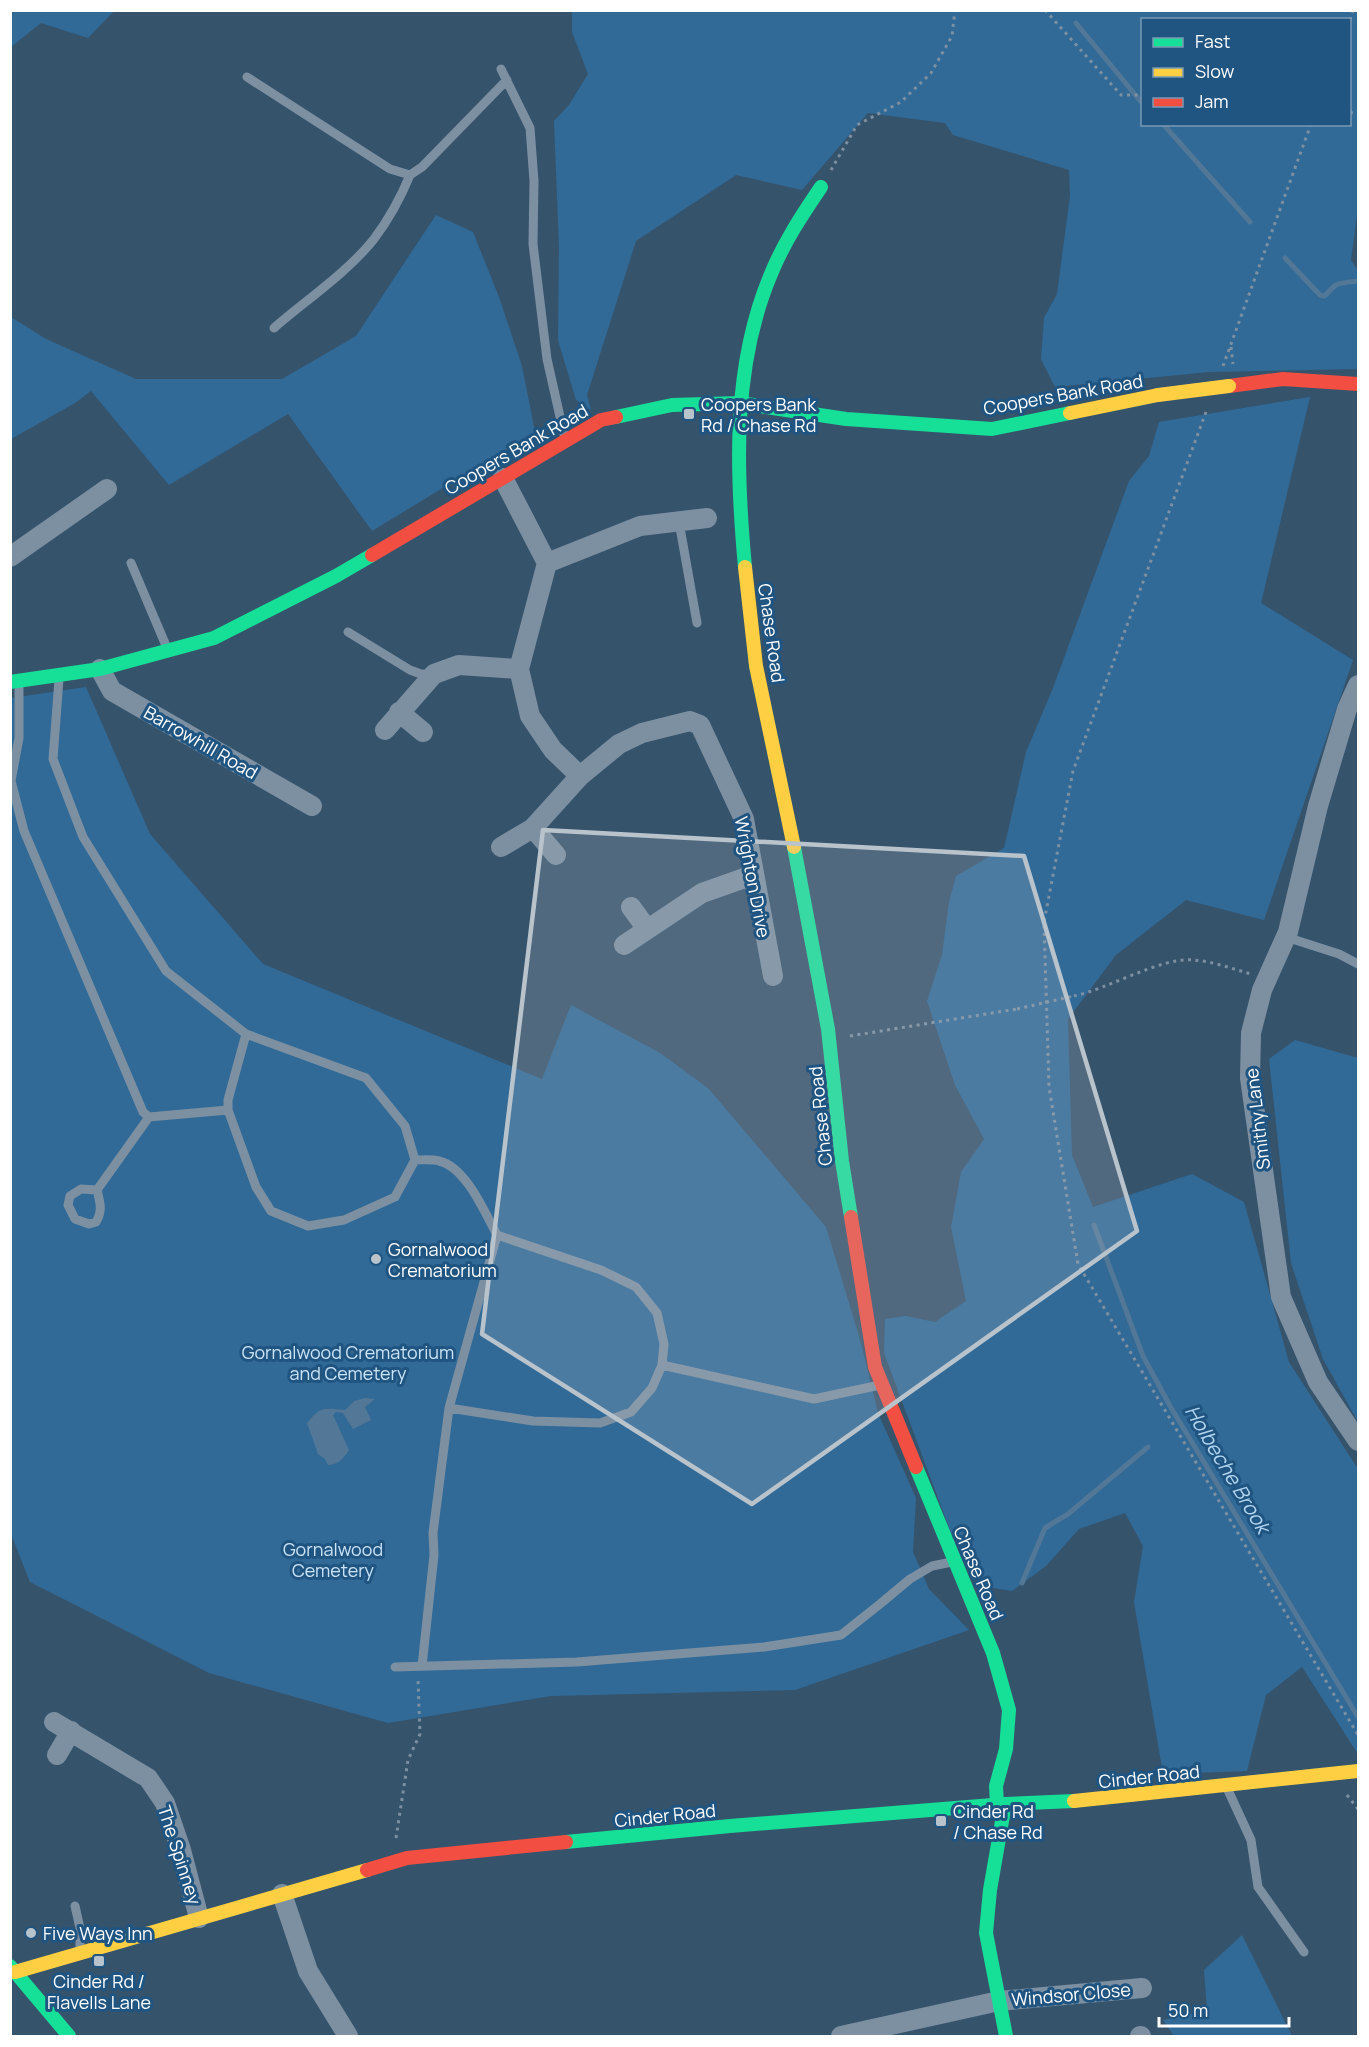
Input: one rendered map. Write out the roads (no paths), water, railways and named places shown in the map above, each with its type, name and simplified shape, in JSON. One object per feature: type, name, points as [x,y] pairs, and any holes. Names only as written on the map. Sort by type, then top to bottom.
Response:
[{"type":"street","name":"Chase Road","points":[[821,187],[789,235],[770,275],[749,342],[740,403],[740,516],[749,615],[756,666],[806,902],[830,1046],[846,1184],[875,1367],[993,1653],[1009,1710],[1006,1749],[996,1786],[1001,1804],[986,1933],[1006,2037]]},
{"type":"street","name":"Coopers Bank Road","points":[[14,682],[99,669],[214,638],[326,581],[601,420],[672,405],[740,403],[846,419],[992,429],[1158,395],[1283,379],[1359,384]]},
{"type":"street","points":[[501,847],[533,828],[580,776],[553,750],[530,716],[519,669],[547,563],[503,478]]},
{"type":"street","points":[[10,557],[107,489]]},
{"type":"street","points":[[547,563],[640,526],[707,518]]},
{"type":"street","points":[[385,730],[434,674],[459,665],[519,669]]},
{"type":"street","name":"Barrowhill Road","points":[[99,669],[112,691],[312,806]]},
{"type":"street","name":"Smithy Lane","points":[[1359,685],[1347,709],[1318,806],[1286,938],[1262,990],[1251,1033],[1250,1078],[1281,1297],[1318,1382],[1359,1441]]},
{"type":"street","points":[[399,712],[423,732]]},
{"type":"street","name":"Wrighton Drive","points":[[580,776],[619,744],[642,733],[690,721],[700,725],[744,819],[773,975]]},
{"type":"street","points":[[533,828],[556,855]]},
{"type":"street","points":[[624,945],[702,893],[753,875]]},
{"type":"street","points":[[632,907],[647,929]]},
{"type":"street","name":"The Spinney","points":[[57,1755],[62,1726],[147,1778],[165,1803],[200,1918]]},
{"type":"street","name":"Cinder Road","points":[[12,1972],[407,1858],[730,1826],[1001,1804],[1060,1803],[1359,1771]]},
{"type":"street","points":[[282,1894],[308,1971],[348,2037]]},
{"type":"street","points":[[12,1972],[69,2037]]},
{"type":"street","name":"Windsor Close","points":[[841,2037],[999,2001],[1142,1988]]},
{"type":"lane","points":[[501,69],[530,128],[534,181],[535,256],[547,359],[565,441]]},
{"type":"lane","points":[[247,77],[390,169],[410,175]]},
{"type":"lane","points":[[274,328],[343,270],[373,240],[399,201],[410,175],[422,167],[507,80]]},
{"type":"lane","points":[[679,522],[697,623]]},
{"type":"lane","points":[[131,563],[168,651]]},
{"type":"lane","points":[[348,632],[410,670],[421,674],[434,674]]},
{"type":"lane","points":[[59,676],[53,759],[83,837],[166,971],[246,1034],[366,1078],[405,1126],[415,1160],[395,1197],[344,1220],[308,1226],[271,1211],[256,1187],[228,1110],[228,1100],[246,1034]]},
{"type":"lane","points":[[14,682],[19,738],[11,782],[24,831],[143,1112],[149,1118]]},
{"type":"lane","points":[[1286,938],[1339,954],[1359,964]]},
{"type":"lane","points":[[97,1190],[149,1118],[228,1110]]},
{"type":"lane","points":[[415,1160],[440,1161],[455,1169],[479,1200],[496,1235],[449,1408],[433,1533],[434,1555],[420,1666]]},
{"type":"lane","points":[[449,1408],[533,1421],[600,1423],[631,1412],[652,1388],[662,1365],[664,1344],[657,1313],[636,1287],[601,1270],[496,1235]]},
{"type":"lane","points":[[662,1365],[814,1399],[882,1384]]},
{"type":"lane","points":[[395,1667],[577,1662],[764,1647],[841,1635],[910,1579],[932,1566],[954,1562]]},
{"type":"lane","points":[[1226,1785],[1251,1840],[1258,1887],[1304,1952]]},
{"type":"lane","points":[[75,1906],[80,1928],[80,1953]]},
{"type":"waterway","points":[[1076,23],[1141,102]]},
{"type":"waterway","points":[[1165,126],[1250,222]]},
{"type":"waterway","points":[[1285,258],[1320,295],[1324,296],[1338,284],[1358,281]]},
{"type":"waterway","name":"Holbeche Brook","points":[[1094,1225],[1143,1356],[1170,1406],[1358,1717]]},
{"type":"waterway","points":[[1022,1583],[1045,1528],[1068,1514],[1148,1447]]},
{"type":"place","name":"Coopers Bank Rd / Chase Rd","points":[[689,414]]},
{"type":"place","name":"Gornalwood Crematorium","points":[[376,1259]]},
{"type":"place","name":"Cinder Rd / Chase Rd","points":[[941,1821]]},
{"type":"place","name":"Five Ways Inn","points":[[31,1933]]},
{"type":"place","name":"Cinder Rd / Flavells Lane","points":[[99,1961]]},
{"type":"park label","name":"Gornalwood Crematorium and Cemetery","points":[[348,1362]]},
{"type":"park label","name":"Gornalwood Cemetery","points":[[333,1559]]}]
